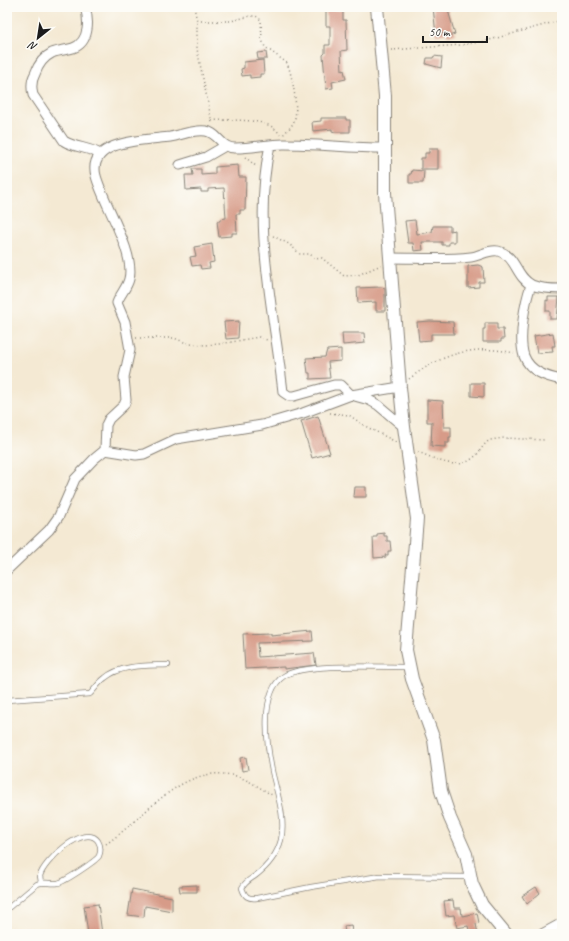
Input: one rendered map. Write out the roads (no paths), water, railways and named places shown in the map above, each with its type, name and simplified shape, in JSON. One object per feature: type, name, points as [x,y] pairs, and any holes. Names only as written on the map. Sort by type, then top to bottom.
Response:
[{"type":"street","points":[[85,7],[88,22],[87,32],[82,41],[73,48],[51,53],[44,59],[37,67],[31,88],[33,95],[64,141],[72,145],[90,148],[100,154]]},
{"type":"street","points":[[377,7],[385,96],[385,193],[400,386],[404,427],[417,519],[414,567],[406,631],[408,667],[434,740],[441,790],[445,805],[466,854],[476,895],[482,905],[506,934]]},
{"type":"street","points":[[7,570],[49,530],[59,516],[75,479],[105,450],[106,425],[109,419],[124,405],[126,400],[124,377],[130,350],[129,338],[117,303],[127,287],[131,267],[109,206],[96,177],[96,160],[100,154],[114,146],[131,141],[173,136],[200,130],[213,133],[228,147]]},
{"type":"street","points":[[180,165],[206,157],[228,147],[270,145],[384,148]]},
{"type":"street","points":[[270,145],[264,174],[264,259],[275,324],[283,392],[289,396],[294,396],[338,385],[345,387],[351,395],[369,400],[378,405],[404,427]]},
{"type":"street","points":[[391,258],[470,257],[492,251],[498,251],[507,255],[523,278],[531,285],[543,288],[562,289]]},
{"type":"street","points":[[531,285],[525,302],[523,323],[524,356],[540,374],[562,380]]},
{"type":"street","points":[[105,450],[136,455],[144,454],[176,439],[262,425],[303,413],[351,395],[400,386]]},
{"type":"street","points":[[542,934],[562,923]]},
{"type":"lane","points":[[7,700],[90,694],[104,678],[125,668],[168,665]]},
{"type":"lane","points":[[408,667],[356,667],[297,670],[284,676],[277,682],[271,695],[267,710],[267,727],[268,752],[283,823],[281,840],[275,855],[268,863],[244,883],[242,888],[244,895],[249,899],[380,876],[471,877]]},
{"type":"lane","points":[[7,909],[41,882],[58,883],[71,877],[98,858],[101,847],[94,836],[85,835],[75,839],[45,867],[40,876],[41,882]]}]
